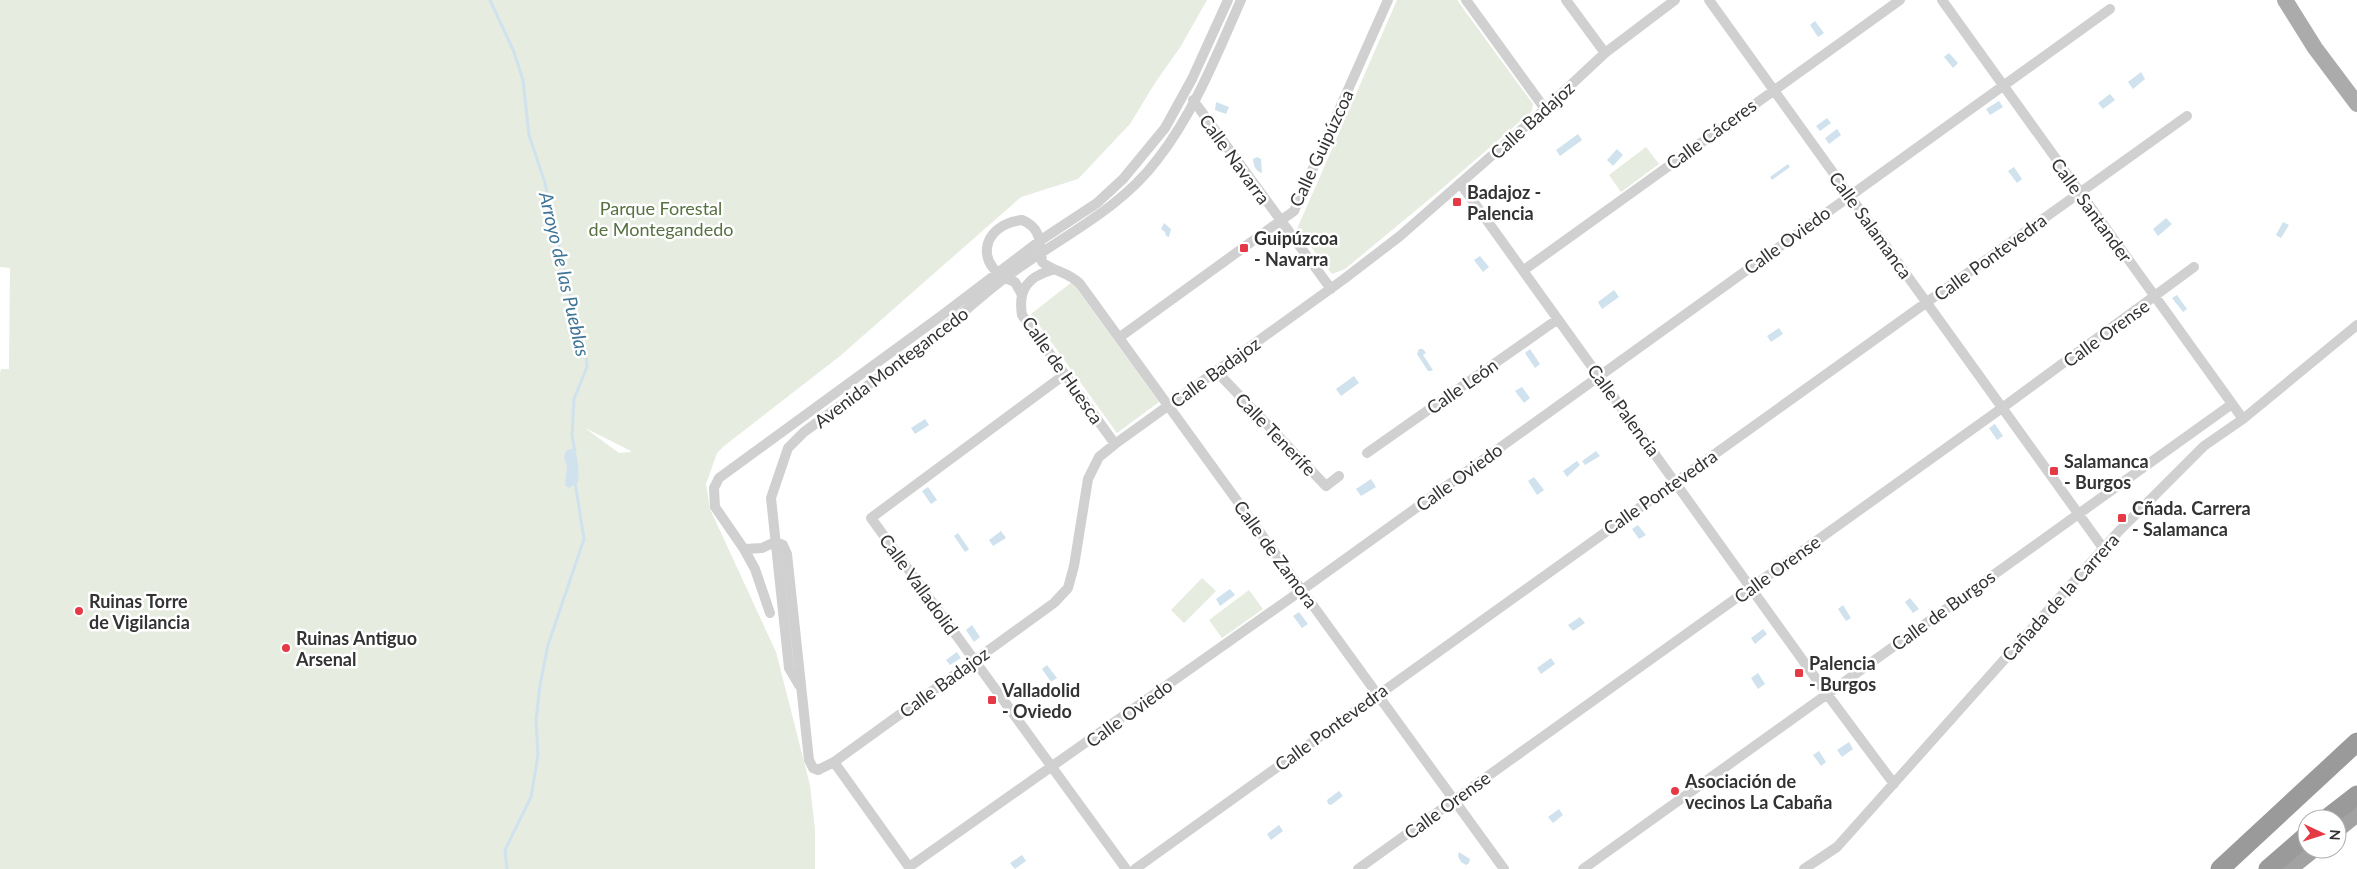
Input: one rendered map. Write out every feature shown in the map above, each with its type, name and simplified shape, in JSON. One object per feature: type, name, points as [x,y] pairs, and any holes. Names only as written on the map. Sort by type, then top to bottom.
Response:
[{"type":"highway","points":[[2220,869],[2357,742]]},
{"type":"highway","points":[[2326,771],[2357,749]]},
{"type":"highway","points":[[2339,809],[2357,795]]},
{"type":"highway","points":[[2347,821],[2357,813]]},
{"type":"highway","points":[[2268,869],[2297,844]]},
{"type":"highway","points":[[2288,869],[2300,859]]},
{"type":"main road","points":[[2285,0],[2321,55],[2357,104]]},
{"type":"street","name":"Avenida Montegancedo","points":[[815,770],[810,760],[800,686],[787,554],[783,545],[776,542],[771,498],[788,448],[804,432],[936,334],[1041,240],[1097,203],[1123,179],[1165,128],[1192,79],[1228,0]]},
{"type":"street","name":"Avenida Montegancedo","points":[[770,613],[761,584],[744,549],[715,507],[714,488],[720,478],[730,468],[941,316],[1000,276],[1092,220],[1126,193],[1157,161],[1193,100],[1218,52],[1241,0]]},
{"type":"street","name":"Calle Guipúzcoa","points":[[1120,337],[1294,211],[1388,0]]},
{"type":"street","points":[[1466,0],[1545,109]]},
{"type":"street","points":[[1566,0],[1605,53]]},
{"type":"street","name":"Calle Badajoz","points":[[815,770],[834,762],[1054,603],[1068,588],[1074,566],[1088,479],[1099,457],[1331,289],[1400,236],[1545,109],[1605,53],[1675,0]]},
{"type":"street","name":"Calle Salamanca","points":[[1709,0],[2103,548]]},
{"type":"street","name":"Calle Cáceres","points":[[1524,270],[1900,0]]},
{"type":"street","name":"Calle Santander","points":[[1942,0],[2243,419]]},
{"type":"street","name":"Calle Oviedo","points":[[834,762],[910,867],[1302,590],[2110,9]]},
{"type":"street","name":"Calle Navarra","points":[[1193,100],[1331,289]]},
{"type":"street","name":"Calle Pontevedra","points":[[1135,869],[2187,116]]},
{"type":"street","name":"Calle Palencia","points":[[1460,183],[1676,481],[1827,694],[1894,784]]},
{"type":"street","points":[[1000,276],[988,260],[987,245],[990,238],[1000,228],[1007,223],[1022,220],[1034,226],[1041,240],[1042,262],[1052,270]]},
{"type":"street","name":"Calle Orense","points":[[1358,869],[2002,408],[2194,267]]},
{"type":"street","name":"Calle de Zamora","points":[[1052,270],[1063,271],[1080,284],[1120,337],[1504,869]]},
{"type":"street","name":"Calle de Huesca","points":[[1021,293],[1030,279],[1052,270]]},
{"type":"street","name":"Calle de Huesca","points":[[1000,276],[1016,282],[1021,293],[1021,309],[1024,320],[1115,444]]},
{"type":"street","name":"Calle León","points":[[1367,453],[1558,319]]},
{"type":"street","name":"Cañada de la Carrera","points":[[1804,869],[1837,846],[2103,548],[2204,446],[2243,419],[2357,325]]},
{"type":"street","name":"Calle Tenerife","points":[[1216,371],[1326,486],[1339,476]]},
{"type":"street","name":"Calle Valladolid","points":[[1064,375],[871,518],[1126,869]]},
{"type":"street","name":"Calle de Burgos","points":[[1583,869],[2232,404]]},
{"type":"street","points":[[2206,422],[2230,428]]},
{"type":"street","points":[[770,439],[780,451],[783,460]]},
{"type":"street","points":[[744,549],[762,548],[776,542]]},
{"type":"green space","name":"Parque Forestal de Montegandedo","points":[[0,0],[1207,0],[1181,46],[1155,83],[1130,124],[1078,179],[1021,197],[840,356],[717,453],[706,484],[710,509],[776,652],[810,785],[815,830],[815,869],[0,869],[0,373],[1,369],[9,369],[10,268],[0,267]],"holes":[[[585,428],[631,451],[619,453]]]},
{"type":"green space","points":[[1397,0],[1457,0],[1533,104],[1532,111],[1345,269],[1332,274],[1297,229]]},
{"type":"green space","points":[[1646,147],[1659,164],[1621,192],[1609,175]]},
{"type":"green space","points":[[1072,282],[1159,402],[1117,433],[1031,314]]},
{"type":"green space","points":[[1202,578],[1216,591],[1184,623],[1171,610]]},
{"type":"green space","points":[[1249,590],[1263,609],[1222,638],[1209,620]]},
{"type":"water","points":[[1815,21],[1824,33],[1818,37],[1810,25]]},
{"type":"water","points":[[1949,53],[1958,63],[1953,68],[1944,57]]},
{"type":"water","points":[[2141,72],[2145,79],[2133,89],[2128,82]]},
{"type":"water","points":[[2110,94],[2115,100],[2103,109],[2098,103]]},
{"type":"water","points":[[1999,101],[2003,107],[1990,115],[1986,109]]},
{"type":"water","points":[[1216,102],[1229,107],[1226,114],[1215,110]]},
{"type":"water","points":[[1827,118],[1831,123],[1820,131],[1816,126]]},
{"type":"water","points":[[1837,129],[1841,135],[1829,144],[1825,138]]},
{"type":"water","points":[[1578,134],[1582,140],[1560,156],[1556,150]]},
{"type":"water","points":[[1617,149],[1623,155],[1613,166],[1607,160]]},
{"type":"water","points":[[1257,157],[1261,159],[1262,173],[1257,170],[1254,164],[1253,159]]},
{"type":"water","points":[[1788,164],[1790,167],[1772,180],[1770,177]]},
{"type":"water","points":[[2014,167],[2022,179],[2017,183],[2008,171]]},
{"type":"water","points":[[2166,218],[2172,224],[2158,236],[2153,229]]},
{"type":"water","points":[[2283,222],[2289,225],[2281,238],[2276,235]]},
{"type":"water","points":[[1164,223],[1171,229],[1169,237],[1161,229]]},
{"type":"water","points":[[1480,256],[1489,267],[1483,272],[1474,260]]},
{"type":"water","points":[[1614,290],[1619,297],[1602,309],[1598,302]]},
{"type":"water","points":[[2177,295],[2187,309],[2183,312],[2172,298]]},
{"type":"water","points":[[1779,328],[1783,334],[1771,342],[1767,336]]},
{"type":"water","points":[[1419,349],[1423,349],[1426,353],[1423,355],[1433,370],[1428,371],[1417,354]]},
{"type":"water","points":[[1530,349],[1540,364],[1535,368],[1525,353]]},
{"type":"water","points":[[1354,376],[1359,383],[1341,396],[1336,389]]},
{"type":"water","points":[[1522,387],[1530,398],[1524,403],[1515,391]]},
{"type":"water","points":[[925,419],[929,425],[915,434],[911,428]]},
{"type":"water","points":[[1995,424],[2003,436],[1997,440],[1989,428]]},
{"type":"water","points":[[574,449],[578,461],[578,483],[569,488],[565,485],[567,466],[564,458],[566,451]]},
{"type":"water","points":[[1596,451],[1600,456],[1585,465],[1582,461]]},
{"type":"water","points":[[1577,461],[1580,465],[1567,477],[1563,471]]},
{"type":"water","points":[[1534,477],[1544,490],[1537,495],[1528,481]]},
{"type":"water","points":[[1371,479],[1376,487],[1361,496],[1356,489]]},
{"type":"water","points":[[928,487],[937,500],[931,504],[922,491]]},
{"type":"water","points":[[1638,525],[1646,535],[1639,539],[1632,529]]},
{"type":"water","points":[[1001,531],[1006,538],[993,546],[989,540]]},
{"type":"water","points":[[958,533],[969,549],[965,552],[954,536]]},
{"type":"water","points":[[1230,589],[1235,595],[1220,606],[1216,599]]},
{"type":"water","points":[[1910,598],[1919,609],[1913,613],[1905,602]]},
{"type":"water","points":[[1843,605],[1851,618],[1846,621],[1838,609]]},
{"type":"water","points":[[1299,612],[1308,624],[1302,628],[1293,616]]},
{"type":"water","points":[[1580,617],[1585,623],[1573,631],[1568,625]]},
{"type":"water","points":[[972,625],[980,637],[974,642],[966,630]]},
{"type":"water","points":[[1763,629],[1767,634],[1755,644],[1751,638]]},
{"type":"water","points":[[957,652],[961,658],[950,665],[946,660]]},
{"type":"water","points":[[1551,658],[1555,664],[1541,674],[1537,668]]},
{"type":"water","points":[[1047,665],[1057,678],[1051,682],[1042,669]]},
{"type":"water","points":[[1758,673],[1765,684],[1758,689],[1751,678]]},
{"type":"water","points":[[1849,742],[1853,749],[1842,757],[1837,750]]},
{"type":"water","points":[[1819,751],[1826,762],[1821,766],[1813,755]]},
{"type":"water","points":[[1339,791],[1343,796],[1331,805],[1328,804],[1327,800]]},
{"type":"water","points":[[1559,809],[1563,815],[1553,823],[1548,817]]},
{"type":"water","points":[[1279,825],[1283,831],[1271,840],[1267,834]]},
{"type":"water","points":[[1459,852],[1470,859],[1469,863],[1466,865],[1461,862],[1458,856]]},
{"type":"water","points":[[1022,855],[1026,861],[1015,869],[1010,863]]},
{"type":"waterway","name":"Arroyo de las Pueblas","points":[[490,0],[514,52],[523,80],[529,135],[545,183],[567,282],[586,354],[587,367],[574,399],[572,436],[575,451]]},
{"type":"waterway","name":"Arroyo de las Pueblas","points":[[507,869],[505,850],[531,797],[538,755],[536,720],[540,685],[548,645],[584,539],[575,482]]},
{"type":"place","name":"Badajoz - Palencia","points":[[1457,202]]},
{"type":"place","name":"Guipúzcoa - Navarra","points":[[1244,248]]},
{"type":"place","name":"Salamanca - Burgos","points":[[2054,471]]},
{"type":"place","name":"Cñada. Carrera - Salamanca","points":[[2122,518]]},
{"type":"place","name":"Ruinas Torre de Vigilancia","points":[[79,611]]},
{"type":"place","name":"Ruinas Antiguo Arsenal","points":[[286,648]]},
{"type":"place","name":"Palencia - Burgos","points":[[1799,673]]},
{"type":"place","name":"Valladolid - Oviedo","points":[[992,700]]},
{"type":"place","name":"Asociación de vecinos La Cabaña","points":[[1675,791]]}]
